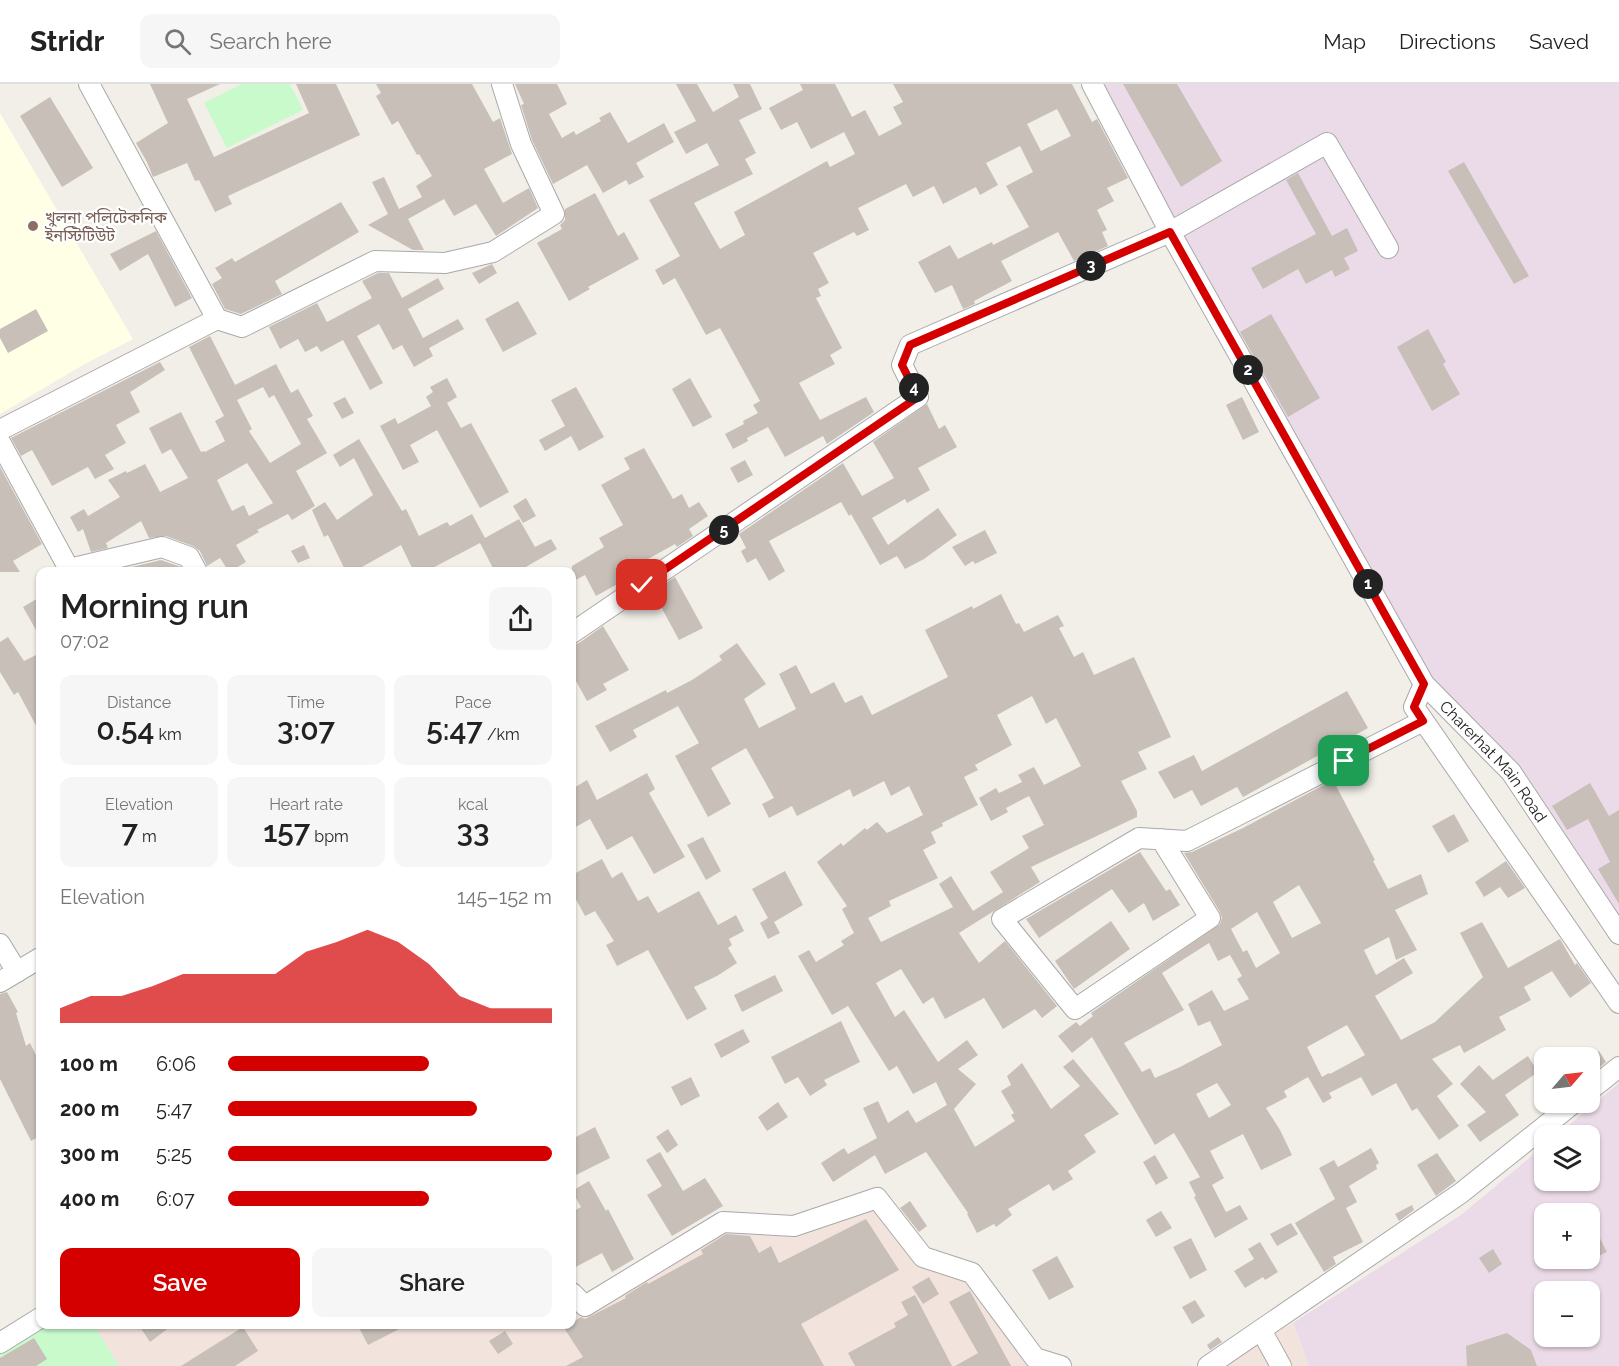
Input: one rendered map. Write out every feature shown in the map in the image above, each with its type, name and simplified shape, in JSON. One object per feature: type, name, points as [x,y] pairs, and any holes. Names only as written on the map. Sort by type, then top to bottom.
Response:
[{"type":"street","points":[[89,84],[217,319],[242,327],[375,261],[445,263],[493,252],[554,214],[521,144],[502,84]]},
{"type":"street","name":"Charerhat Main Road","points":[[1092,84],[1170,232],[1424,684],[1511,772],[1619,934]]},
{"type":"street","points":[[576,630],[918,397],[902,365],[910,345],[1170,232],[1326,143],[1388,248]]},
{"type":"street","points":[[0,430],[217,319]]},
{"type":"street","points":[[0,442],[68,567]]},
{"type":"street","points":[[73,567],[162,547],[189,557],[194,567]]},
{"type":"street","points":[[1424,684],[1414,707],[1619,1003]]},
{"type":"street","points":[[1161,839],[1210,918],[1075,1009],[1002,919],[1139,838],[1161,839],[1186,842],[1423,721]]},
{"type":"street","points":[[0,944],[17,972]]},
{"type":"street","points":[[0,982],[36,960]]},
{"type":"street","points":[[1600,1082],[1619,1067]]},
{"type":"street","points":[[1208,1366],[1461,1193],[1561,1113]]},
{"type":"street","points":[[576,1297],[585,1306],[723,1222],[794,1227],[877,1198],[923,1257],[972,1273],[1035,1358],[1061,1366]]},
{"type":"street","points":[[0,1343],[36,1320]]},
{"type":"street","points":[[1261,1330],[1281,1366]]},
{"type":"shaded area","points":[[1091,84],[1619,84],[1619,934],[1511,772],[1424,684]]},
{"type":"shaded area","name":"খুলনা পলিটেকনিক ইনস্টিটিউট","points":[[0,113],[133,339],[83,365],[0,414]]},
{"type":"shaded area","points":[[1619,1083],[1619,1366],[1309,1366],[1293,1323],[1461,1215],[1534,1154],[1534,1191],[1600,1191],[1600,1125],[1569,1125],[1583,1113],[1600,1113],[1600,1099]]},
{"type":"shaded area","points":[[877,1198],[923,1257],[972,1273],[1035,1358],[1061,1366],[0,1366],[36,1328],[576,1329],[576,1296],[586,1305],[723,1222],[794,1226]]},
{"type":"shaded area","points":[[1293,1323],[1309,1366],[1218,1366]]},
{"type":"green space","points":[[242,84],[290,84],[303,110],[227,148],[204,103]]},
{"type":"green space","points":[[36,1326],[36,1329],[96,1329],[119,1366],[0,1366],[0,1346]]},
{"type":"building","points":[[150,84],[220,84],[187,99],[214,157],[309,113],[296,84],[336,84],[360,135],[228,196],[232,204],[215,212],[199,180],[195,181],[187,163],[153,177],[136,143],[168,123]]},
{"type":"building","points":[[376,84],[472,84],[493,122],[500,118],[512,154],[484,169],[503,203],[529,188],[538,208],[496,236],[476,204],[454,216],[444,199],[408,219],[424,250],[413,250],[368,225],[388,214],[372,182],[384,177],[399,209],[422,197],[416,186],[432,176],[398,121],[392,125],[376,96],[381,93]]},
{"type":"building","points":[[515,84],[557,84],[567,104],[549,114],[562,138],[574,131],[576,135],[601,121],[599,118],[610,112],[628,143],[664,123],[674,142],[636,163],[644,177],[629,185],[626,180],[603,193],[587,165],[553,184],[532,140],[521,105],[524,104]]},
{"type":"building","points":[[676,84],[697,84],[713,112],[739,97],[733,84],[750,84],[762,109],[739,120],[756,153],[745,159],[753,174],[694,203],[720,249],[745,235],[734,212],[827,161],[830,167],[855,154],[844,132],[811,149],[797,122],[781,130],[769,108],[803,90],[800,84],[835,84],[852,117],[865,110],[879,136],[902,124],[893,107],[903,102],[893,84],[1072,84],[1092,122],[1097,119],[1128,178],[1107,188],[1114,201],[1097,210],[1107,230],[1102,232],[1108,246],[1074,261],[1058,232],[1001,261],[1012,281],[963,309],[952,285],[935,293],[918,262],[950,245],[958,259],[1029,227],[1006,186],[1033,172],[1020,146],[986,163],[998,185],[980,195],[976,187],[943,204],[934,186],[913,197],[906,184],[858,208],[869,230],[857,236],[854,232],[813,253],[829,283],[818,289],[821,296],[816,298],[842,348],[830,355],[835,364],[799,383],[820,420],[866,397],[874,412],[827,444],[823,436],[785,457],[768,427],[747,438],[748,441],[733,449],[725,434],[758,413],[753,405],[760,401],[720,328],[706,335],[675,278],[663,285],[655,270],[680,256],[649,200],[719,165],[707,143],[686,154],[674,132],[696,121]],"holes":[[[1057,109],[1071,136],[1041,151],[1027,124]]]},
{"type":"building","points":[[1123,84],[1177,84],[1222,161],[1181,187]]},
{"type":"building","points":[[50,97],[93,168],[62,187],[20,116]]},
{"type":"building","points":[[1464,162],[1529,276],[1514,284],[1448,171]]},
{"type":"building","points":[[1298,173],[1332,236],[1347,228],[1358,251],[1344,258],[1350,269],[1335,277],[1332,270],[1306,284],[1298,269],[1263,289],[1251,268],[1316,234],[1286,180]]},
{"type":"building","points":[[595,193],[618,236],[624,232],[639,259],[588,287],[590,289],[569,301],[537,243],[562,229],[560,225],[565,220],[565,209]]},
{"type":"building","points":[[341,202],[359,232],[275,281],[282,294],[241,314],[225,309],[212,284],[222,278],[215,268],[232,258],[235,262]]},
{"type":"building","points":[[156,231],[192,298],[175,307],[148,254],[120,271],[110,254]]},
{"type":"building","points":[[492,264],[497,273],[479,284],[472,273]]},
{"type":"building","points":[[378,273],[389,273],[402,298],[438,278],[444,289],[408,309],[423,338],[458,319],[464,329],[429,348],[433,356],[414,367],[402,345],[393,350],[379,324],[357,336],[383,383],[370,390],[343,340],[321,352],[317,346],[305,352],[298,339],[280,349],[269,327],[317,303],[327,322],[372,298],[362,281]]},
{"type":"building","points":[[518,301],[537,334],[503,352],[485,319]]},
{"type":"building","points":[[36,309],[48,331],[8,353],[0,338],[0,329]]},
{"type":"building","points":[[1271,314],[1320,398],[1288,417],[1240,332]]},
{"type":"building","points":[[1428,329],[1446,362],[1443,364],[1460,394],[1432,411],[1397,347]]},
{"type":"building","points":[[210,336],[235,385],[276,364],[291,393],[298,389],[313,416],[307,419],[327,453],[296,471],[315,506],[292,520],[288,514],[257,530],[259,532],[236,545],[246,562],[238,567],[226,567],[220,558],[207,566],[200,551],[193,546],[166,536],[149,538],[141,521],[106,543],[108,548],[91,552],[83,529],[78,532],[70,517],[84,509],[88,516],[120,497],[108,480],[145,464],[160,492],[188,478],[171,449],[162,454],[149,428],[181,412],[201,452],[205,452],[225,441],[215,421],[224,416],[189,347]],"holes":[[[263,387],[269,398],[274,395],[301,444],[270,463],[249,431],[252,429],[237,400]],[[247,463],[273,503],[249,516],[244,505],[232,511],[217,480]]]},
{"type":"building","points":[[160,362],[165,370],[130,392],[140,412],[116,425],[126,443],[105,455],[114,469],[95,479],[88,467],[52,486],[32,450],[21,456],[11,438]]},
{"type":"building","points":[[447,378],[457,397],[447,403],[461,428],[471,423],[509,492],[480,508],[437,430],[410,445],[419,462],[403,470],[380,426],[395,418],[398,424],[431,406],[426,397],[433,392],[430,387]]},
{"type":"building","points":[[690,378],[712,417],[693,427],[672,389]]},
{"type":"building","points":[[576,387],[604,437],[579,451],[571,436],[545,451],[539,440],[565,426],[551,400]]},
{"type":"building","points":[[345,397],[354,413],[342,419],[333,403]]},
{"type":"building","points":[[1242,397],[1259,432],[1243,440],[1226,405]]},
{"type":"building","points":[[927,404],[939,429],[945,425],[957,447],[918,468],[930,490],[907,503],[905,499],[872,518],[888,545],[938,508],[957,535],[924,559],[905,569],[897,556],[880,565],[851,514],[849,516],[841,502],[769,541],[785,571],[769,581],[756,558],[747,563],[741,551],[746,548],[739,534],[843,463],[862,496],[894,478],[873,442]]},
{"type":"building","points":[[359,439],[402,511],[406,509],[419,536],[447,522],[450,526],[472,514],[485,538],[519,519],[535,547],[551,539],[557,549],[526,567],[492,567],[480,543],[434,567],[412,567],[401,545],[362,567],[344,567],[328,535],[324,537],[312,510],[325,502],[337,520],[373,495],[354,458],[340,467],[333,455]]},
{"type":"building","points":[[644,448],[673,499],[682,494],[689,508],[699,502],[708,516],[689,529],[693,536],[677,547],[675,544],[639,564],[643,570],[624,583],[623,581],[596,596],[585,575],[576,580],[576,567],[572,566],[604,547],[599,538],[623,525],[601,485],[630,469],[624,458]]},
{"type":"building","points":[[745,460],[753,475],[738,483],[730,468]]},
{"type":"building","points":[[0,467],[42,544],[13,561],[20,572],[0,572]]},
{"type":"building","points":[[526,498],[536,516],[523,523],[513,506]]},
{"type":"building","points":[[985,530],[997,553],[975,564],[973,561],[965,566],[952,547]]},
{"type":"building","points":[[304,545],[310,558],[298,563],[291,551]]},
{"type":"building","points":[[161,560],[181,567],[132,567]]},
{"type":"building","points":[[675,577],[703,628],[679,640],[653,592]]},
{"type":"building","points":[[1001,594],[1016,624],[1019,623],[1024,632],[1058,615],[1064,626],[1059,628],[1074,657],[1083,652],[1094,675],[1134,657],[1171,737],[1138,752],[1147,769],[1121,781],[1137,811],[1137,817],[1031,867],[1040,882],[959,933],[979,963],[1005,941],[1057,1006],[1042,1018],[1035,1009],[1003,1029],[984,998],[945,1019],[933,997],[923,1004],[901,969],[876,983],[895,1017],[904,1010],[938,1062],[967,1040],[978,1055],[958,1069],[976,1084],[954,1109],[975,1147],[1015,1121],[1011,1115],[1014,1113],[1001,1091],[1011,1085],[1007,1076],[1022,1063],[1051,1109],[1080,1086],[1063,1067],[1073,1059],[1119,1114],[1084,1135],[1096,1152],[1068,1171],[1073,1179],[1053,1191],[1049,1184],[1008,1209],[1012,1215],[996,1227],[994,1224],[977,1233],[968,1213],[926,1152],[885,1174],[875,1155],[833,1182],[821,1163],[844,1148],[848,1154],[877,1138],[863,1108],[878,1101],[888,1123],[908,1110],[916,1123],[947,1105],[936,1082],[913,1094],[897,1066],[889,1071],[848,1006],[832,1015],[798,956],[809,950],[816,962],[844,945],[841,941],[854,933],[842,909],[847,906],[817,862],[841,843],[843,846],[865,828],[867,830],[877,822],[887,833],[923,815],[909,786],[891,796],[884,781],[853,797],[850,789],[797,816],[792,806],[769,818],[762,804],[774,798],[746,748],[711,768],[731,804],[708,817],[675,756],[699,743],[678,706],[633,730],[637,737],[610,752],[595,726],[666,690],[667,693],[692,680],[722,660],[719,656],[737,643],[766,684],[744,699],[759,728],[796,709],[779,674],[796,665],[811,694],[834,682],[845,703],[862,695],[872,715],[948,677],[925,630],[972,606],[973,609]],"holes":[[[1032,696],[1046,724],[1056,718],[1081,766],[1044,785],[1034,767],[1018,775],[1022,782],[999,793],[996,788],[979,798],[991,821],[1008,812],[1006,808],[1029,796],[1044,825],[1022,836],[1029,848],[990,872],[1003,892],[973,911],[951,876],[939,884],[953,907],[881,942],[868,918],[891,906],[889,901],[938,878],[923,850],[936,843],[931,832],[943,826],[942,823],[978,805],[964,777],[978,770],[975,765],[1012,745],[997,715]]]},
{"type":"building","points":[[36,599],[36,630],[23,607]]},
{"type":"building","points":[[603,626],[629,670],[603,684],[607,690],[587,701],[576,681],[576,644]]},
{"type":"building","points":[[8,637],[24,661],[36,655],[36,726],[18,692],[14,695],[0,672],[0,642]]},
{"type":"building","points":[[1347,691],[1368,728],[1243,797],[1237,787],[1201,806],[1192,790],[1174,799],[1158,772],[1194,755],[1202,771]]},
{"type":"building","points":[[647,773],[655,789],[649,793],[685,857],[654,874],[632,836],[607,850],[590,819],[576,827],[576,787],[587,780],[597,800]]},
{"type":"building","points":[[1333,780],[1388,889],[1421,874],[1428,894],[1395,910],[1417,950],[1396,960],[1389,937],[1364,950],[1376,975],[1404,958],[1413,973],[1375,996],[1401,1040],[1435,1022],[1483,977],[1460,933],[1482,922],[1508,968],[1560,939],[1575,965],[1577,963],[1591,983],[1570,998],[1552,971],[1524,987],[1531,1000],[1499,1017],[1506,1030],[1464,1053],[1460,1045],[1432,1059],[1453,1084],[1437,1096],[1459,1126],[1439,1140],[1417,1108],[1412,1111],[1396,1083],[1372,1096],[1361,1077],[1329,1093],[1332,1098],[1323,1103],[1308,1077],[1284,1091],[1287,1097],[1266,1108],[1292,1155],[1261,1170],[1243,1134],[1210,1151],[1224,1178],[1212,1185],[1226,1212],[1240,1205],[1248,1219],[1215,1238],[1189,1182],[1200,1177],[1174,1133],[1155,1145],[1092,1037],[1072,1053],[1058,1036],[1076,1022],[1080,1026],[1093,1016],[1091,1013],[1220,924],[1222,918],[1220,912],[1184,853],[1192,852],[1243,828]],"holes":[[[1299,885],[1321,923],[1292,938],[1273,902]],[[1257,912],[1280,953],[1256,968],[1247,950],[1243,952],[1231,929]],[[1209,943],[1218,961],[1230,955],[1242,976],[1237,979],[1249,999],[1224,1011],[1212,990],[1188,1004],[1198,1026],[1210,1021],[1222,1045],[1155,1078],[1150,1068],[1142,1072],[1124,1043],[1184,1010],[1162,973]],[[1347,1025],[1365,1055],[1322,1077],[1307,1047]],[[1217,1083],[1231,1105],[1209,1118],[1196,1094]]]},
{"type":"building","points":[[1590,783],[1609,816],[1619,810],[1619,904],[1598,869],[1610,862],[1588,819],[1567,830],[1552,806]]},
{"type":"building","points":[[1454,814],[1469,841],[1448,853],[1432,826]]},
{"type":"building","points":[[703,837],[721,871],[706,880],[687,845]]},
{"type":"building","points":[[1140,852],[1166,891],[1170,889],[1180,905],[1153,921],[1144,903],[1129,913],[1112,889],[1039,938],[1026,919]]},
{"type":"building","points":[[602,859],[612,878],[622,872],[638,901],[648,896],[658,913],[699,891],[718,925],[736,915],[744,931],[729,939],[732,945],[728,948],[737,963],[694,987],[707,1009],[687,1020],[648,950],[617,966],[606,945],[614,941],[595,911],[585,916],[576,899],[576,873]]},
{"type":"building","points":[[1506,861],[1525,888],[1508,898],[1500,887],[1484,897],[1475,882]]},
{"type":"building","points":[[785,871],[803,905],[774,922],[780,933],[768,939],[760,923],[768,918],[752,889]]},
{"type":"building","points":[[1111,921],[1130,949],[1074,989],[1055,961]]},
{"type":"building","points":[[775,975],[783,991],[742,1012],[734,995]]},
{"type":"building","points":[[7,992],[18,1012],[16,1013],[26,1046],[30,1043],[36,1055],[36,1138],[31,1141],[0,1079],[0,994]]},
{"type":"building","points":[[841,1021],[860,1062],[824,1080],[827,1085],[810,1096],[798,1077],[785,1084],[771,1057]]},
{"type":"building","points":[[743,1029],[750,1042],[721,1058],[714,1044]]},
{"type":"building","points":[[1600,1053],[1606,1062],[1600,1067]]},
{"type":"building","points":[[1528,1056],[1534,1066],[1534,1075],[1505,1095],[1519,1115],[1480,1142],[1467,1125],[1486,1112],[1460,1084],[1479,1065],[1493,1080]]},
{"type":"building","points":[[691,1077],[700,1096],[681,1106],[671,1087]]},
{"type":"building","points":[[778,1102],[788,1117],[767,1131],[758,1117]]},
{"type":"building","points":[[595,1127],[610,1158],[576,1175],[576,1137]]},
{"type":"building","points":[[668,1129],[678,1145],[667,1153],[656,1137]]},
{"type":"building","points":[[1371,1148],[1379,1163],[1376,1165],[1377,1169],[1349,1186],[1357,1202],[1346,1208],[1363,1242],[1333,1257],[1336,1264],[1324,1272],[1295,1223],[1335,1199],[1319,1168],[1334,1160],[1338,1167]]},
{"type":"building","points":[[660,1152],[683,1191],[705,1178],[723,1206],[672,1236],[647,1195],[662,1186],[646,1160]]},
{"type":"building","points":[[1437,1153],[1456,1181],[1436,1196],[1417,1165]]},
{"type":"building","points":[[1155,1155],[1168,1178],[1156,1185],[1143,1162]]},
{"type":"building","points":[[589,1181],[606,1211],[608,1209],[634,1259],[612,1272],[602,1253],[576,1267],[576,1210],[581,1207],[576,1198],[576,1189]]},
{"type":"building","points":[[910,1201],[927,1226],[919,1232],[900,1208]]},
{"type":"building","points":[[1412,1205],[1414,1210],[1399,1221],[1395,1214]]},
{"type":"building","points":[[1161,1211],[1172,1228],[1156,1237],[1146,1220]]},
{"type":"building","points":[[866,1219],[899,1270],[801,1324],[824,1366],[566,1366],[583,1357],[565,1329],[576,1329],[576,1320],[581,1317],[585,1319],[626,1298],[625,1296],[647,1282],[648,1284],[703,1254],[701,1250],[726,1234],[750,1236],[759,1253],[771,1246],[779,1263]]},
{"type":"building","points":[[1291,1223],[1298,1234],[1277,1246],[1270,1234]]},
{"type":"building","points":[[1191,1238],[1207,1270],[1190,1279],[1173,1247]]},
{"type":"building","points":[[1600,1238],[1607,1252],[1600,1255]]},
{"type":"building","points":[[1260,1242],[1278,1272],[1265,1280],[1263,1277],[1245,1288],[1234,1271],[1254,1259],[1248,1249]]},
{"type":"building","points":[[1493,1249],[1502,1264],[1489,1273],[1479,1258]]},
{"type":"building","points":[[1057,1256],[1074,1287],[1049,1300],[1032,1270]]},
{"type":"building","points":[[929,1277],[939,1294],[923,1304],[912,1287]]},
{"type":"building","points":[[970,1291],[1011,1366],[955,1366],[978,1353],[949,1302]]},
{"type":"building","points":[[915,1295],[952,1366],[855,1366],[848,1353],[896,1327],[894,1323],[908,1315],[901,1302]]},
{"type":"building","points":[[1195,1300],[1205,1316],[1192,1324],[1182,1307]]},
{"type":"building","points":[[141,1329],[167,1329],[150,1342]]},
{"type":"building","points":[[240,1329],[244,1329],[258,1351],[235,1366],[181,1366]]},
{"type":"building","points":[[360,1329],[399,1329],[368,1345]]},
{"type":"building","points":[[505,1331],[513,1344],[498,1354],[489,1341]]},
{"type":"building","points":[[1507,1333],[1531,1350],[1537,1366],[1467,1366],[1466,1346]]},
{"type":"building","points":[[1218,1337],[1222,1342],[1210,1350],[1207,1345]]},
{"type":"building","points":[[34,1338],[47,1359],[36,1366],[0,1366],[0,1358]]},
{"type":"place","name":"খুলনা পলিটেকনিক ইনস্টিটিউট","points":[[33,226]]},
{"type":"route","points":[[642,585],[918,397],[902,365],[910,345],[1170,232],[1424,684],[1414,707],[1423,721],[1344,761]]}]
